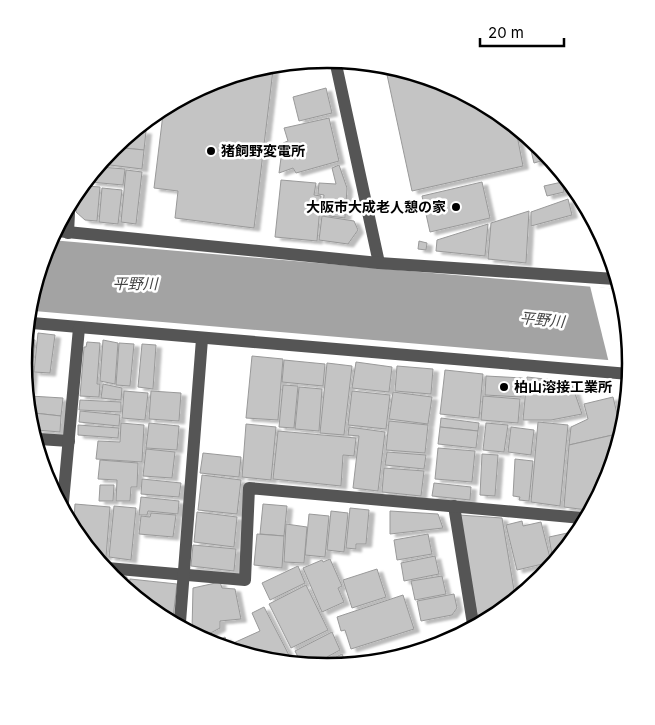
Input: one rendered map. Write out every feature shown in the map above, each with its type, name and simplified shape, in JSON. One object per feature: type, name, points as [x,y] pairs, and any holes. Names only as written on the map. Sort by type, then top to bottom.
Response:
[{"type":"street","points":[[337,68],[379,263]]},
{"type":"street","points":[[63,232],[379,263],[610,279]]},
{"type":"street","points":[[35,323],[622,373]]},
{"type":"street","points":[[64,495],[79,328]]},
{"type":"street","points":[[180,618],[202,339]]},
{"type":"street","points":[[43,439],[70,441]]},
{"type":"street","points":[[117,569],[244,580],[249,488],[578,518]]},
{"type":"street","points":[[454,506],[472,619]]},
{"type":"water","name":"平野川","points":[[59,241],[613,289],[620,324],[622,361],[37,311],[48,268]]},
{"type":"pier","points":[[590,286],[613,289],[617,305],[622,343],[622,364],[609,363]]},
{"type":"building","name":"猪飼野変電所","points":[[273,73],[254,228],[175,218],[178,191],[154,188],[163,118],[215,90]]},
{"type":"building","points":[[387,73],[422,83],[458,98],[491,117],[517,137],[523,166],[412,191]]},
{"type":"building","points":[[326,88],[332,113],[299,121],[293,97]]},
{"type":"building","points":[[329,118],[339,161],[296,173],[293,168],[279,173],[283,143],[288,141],[284,128]]},
{"type":"building","points":[[146,131],[144,150],[125,148]]},
{"type":"building","points":[[125,148],[144,150],[142,169],[109,165]]},
{"type":"building","points":[[531,149],[542,161],[534,163]]},
{"type":"building","points":[[339,165],[347,188],[345,218],[322,215],[324,195],[318,194],[319,183],[336,184],[332,168]]},
{"type":"building","points":[[106,168],[125,169],[123,185],[94,182]]},
{"type":"building","points":[[126,170],[142,172],[136,224],[121,222]]},
{"type":"building","points":[[281,180],[316,183],[314,195],[321,196],[317,241],[275,237]]},
{"type":"building","name":"大阪市大成老人憩の家","points":[[482,182],[490,218],[430,232],[422,196]]},
{"type":"building","points":[[561,182],[564,192],[547,196],[544,186]]},
{"type":"building","points":[[91,186],[100,187],[97,221],[85,220],[76,212],[76,208]]},
{"type":"building","points":[[102,188],[122,190],[118,224],[99,222]]},
{"type":"building","points":[[568,199],[572,215],[531,226],[531,212]]},
{"type":"building","points":[[529,211],[526,263],[488,259],[491,223]]},
{"type":"building","points":[[322,216],[354,221],[358,230],[348,244],[319,240]]},
{"type":"building","points":[[488,224],[485,256],[436,251],[437,240]]},
{"type":"building","points":[[419,241],[427,243],[426,250],[418,249]]},
{"type":"building","points":[[38,333],[55,335],[50,373],[34,372]]},
{"type":"building","points":[[33,340],[35,340],[32,368],[33,343]]},
{"type":"building","points":[[103,340],[118,343],[115,384],[100,381]]},
{"type":"building","points":[[87,342],[100,343],[97,384],[100,384],[99,397],[80,396],[84,347],[86,347]]},
{"type":"building","points":[[119,343],[134,344],[130,386],[116,385]]},
{"type":"building","points":[[142,344],[156,345],[153,389],[138,387]]},
{"type":"building","points":[[252,356],[283,359],[278,420],[246,418]]},
{"type":"building","points":[[284,360],[325,364],[323,386],[282,382]]},
{"type":"building","points":[[356,362],[392,367],[389,392],[352,388]]},
{"type":"building","points":[[327,363],[352,366],[344,435],[320,433]]},
{"type":"building","points":[[397,366],[433,369],[431,394],[395,391]]},
{"type":"building","points":[[445,370],[483,374],[479,418],[440,414]]},
{"type":"building","name":"柏山溶接工業所","points":[[486,376],[523,378],[521,397],[485,395]]},
{"type":"building","points":[[527,377],[571,382],[582,414],[551,420],[523,420]]},
{"type":"building","points":[[103,384],[122,388],[121,400],[101,398]]},
{"type":"building","points":[[283,385],[298,386],[294,428],[279,427]]},
{"type":"building","points":[[299,387],[322,389],[319,431],[295,429]]},
{"type":"building","points":[[124,391],[148,393],[145,420],[122,418]]},
{"type":"building","points":[[151,391],[181,393],[179,421],[149,419]]},
{"type":"building","points":[[352,391],[390,395],[386,429],[348,425]]},
{"type":"building","points":[[393,392],[432,397],[428,424],[389,419]]},
{"type":"building","points":[[35,396],[63,398],[61,416],[37,413]]},
{"type":"building","points":[[483,396],[520,399],[518,423],[481,420]]},
{"type":"building","points":[[613,397],[618,416],[613,435],[569,445],[571,427],[588,419],[584,404]]},
{"type":"building","points":[[80,400],[121,402],[121,412],[79,410]]},
{"type":"building","points":[[80,411],[120,415],[119,426],[79,422]]},
{"type":"building","points":[[37,413],[61,416],[60,432],[41,430]]},
{"type":"building","points":[[441,418],[479,423],[478,431],[440,427]]},
{"type":"building","points":[[389,421],[428,425],[425,453],[386,450]]},
{"type":"building","points":[[538,422],[568,425],[560,506],[531,502]]},
{"type":"building","points":[[121,423],[144,425],[142,462],[96,459],[98,441],[120,442]]},
{"type":"building","points":[[149,423],[179,426],[177,450],[146,448]]},
{"type":"building","points":[[486,423],[508,425],[504,452],[483,450]]},
{"type":"building","points":[[246,424],[276,427],[271,480],[242,477]]},
{"type":"building","points":[[78,425],[119,428],[118,438],[78,435]]},
{"type":"building","points":[[349,427],[385,432],[378,491],[353,488],[359,436],[348,435]]},
{"type":"building","points":[[440,427],[478,431],[476,448],[438,444]]},
{"type":"building","points":[[511,427],[534,430],[531,455],[508,452]]},
{"type":"building","points":[[278,431],[356,438],[354,456],[343,455],[341,486],[273,479]]},
{"type":"building","points":[[613,435],[600,475],[583,510],[564,507],[569,445]]},
{"type":"building","points":[[438,448],[475,451],[472,482],[435,479]]},
{"type":"building","points":[[146,449],[175,452],[172,478],[143,476]]},
{"type":"building","points":[[387,452],[426,455],[424,469],[385,465]]},
{"type":"building","points":[[203,453],[241,457],[239,477],[200,473]]},
{"type":"building","points":[[482,454],[498,455],[495,496],[480,495]]},
{"type":"building","points":[[515,459],[533,461],[529,501],[519,500],[520,497],[513,496]]},
{"type":"building","points":[[100,460],[138,463],[137,487],[131,487],[130,501],[116,501],[117,480],[98,479]]},
{"type":"building","points":[[384,468],[424,471],[421,496],[382,492]]},
{"type":"building","points":[[202,475],[241,480],[237,514],[198,510]]},
{"type":"building","points":[[142,479],[181,483],[179,497],[141,494]]},
{"type":"building","points":[[434,483],[471,487],[470,500],[432,496]]},
{"type":"building","points":[[100,485],[114,485],[113,501],[99,501]]},
{"type":"building","points":[[141,497],[179,501],[178,514],[148,511],[147,515],[139,515]]},
{"type":"building","points":[[75,504],[110,507],[106,557],[93,542],[74,514]]},
{"type":"building","points":[[263,504],[287,506],[284,536],[260,534]]},
{"type":"building","points":[[114,506],[136,508],[131,560],[109,557]]},
{"type":"building","points":[[350,508],[369,510],[366,544],[356,544],[356,549],[346,548]]},
{"type":"building","points":[[331,511],[348,513],[344,552],[327,550]]},
{"type":"building","points":[[390,511],[438,514],[443,528],[390,534]]},
{"type":"building","points":[[197,512],[237,517],[234,547],[194,542]]},
{"type":"building","points":[[151,513],[176,515],[173,537],[139,534],[141,516],[150,517]]},
{"type":"building","points":[[309,514],[329,516],[325,557],[305,555]]},
{"type":"building","points":[[459,515],[502,518],[514,591],[491,608],[477,615]]},
{"type":"building","points":[[522,521],[523,526],[541,522],[550,556],[542,564],[517,570],[506,525]]},
{"type":"building","points":[[286,524],[307,527],[304,563],[284,562]]},
{"type":"building","points":[[568,533],[552,554],[549,537]]},
{"type":"building","points":[[257,534],[284,536],[282,568],[254,565]]},
{"type":"building","points":[[428,534],[432,554],[397,560],[394,540]]},
{"type":"building","points":[[193,545],[236,549],[234,571],[191,566]]},
{"type":"building","points":[[435,556],[439,574],[404,581],[401,563]]},
{"type":"building","points":[[330,559],[342,586],[338,588],[344,602],[322,612],[303,568],[322,560],[323,562]]},
{"type":"building","points":[[298,566],[305,583],[270,600],[262,583]]},
{"type":"building","points":[[377,569],[386,597],[352,608],[343,580]]},
{"type":"building","points":[[442,576],[446,594],[415,600],[411,581]]},
{"type":"building","points":[[130,579],[177,584],[173,614],[148,597],[130,581]]},
{"type":"building","points":[[220,582],[222,588],[235,589],[241,619],[220,621],[220,628],[211,633],[192,624],[193,588]]},
{"type":"building","points":[[306,585],[328,630],[291,648],[269,604]]},
{"type":"building","points":[[454,594],[457,608],[452,615],[421,621],[417,601]]},
{"type":"building","points":[[403,595],[414,629],[351,649],[345,630],[341,631],[337,617]]},
{"type":"building","points":[[264,607],[289,655],[235,642],[260,631],[252,613]]},
{"type":"building","points":[[332,632],[340,650],[325,658],[297,656],[295,651]]},
{"type":"place","name":"猪飼野変電所","points":[[211,151]]},
{"type":"place","name":"大阪市大成老人憩の家","points":[[456,207]]},
{"type":"place","name":"柏山溶接工業所","points":[[504,387]]}]
